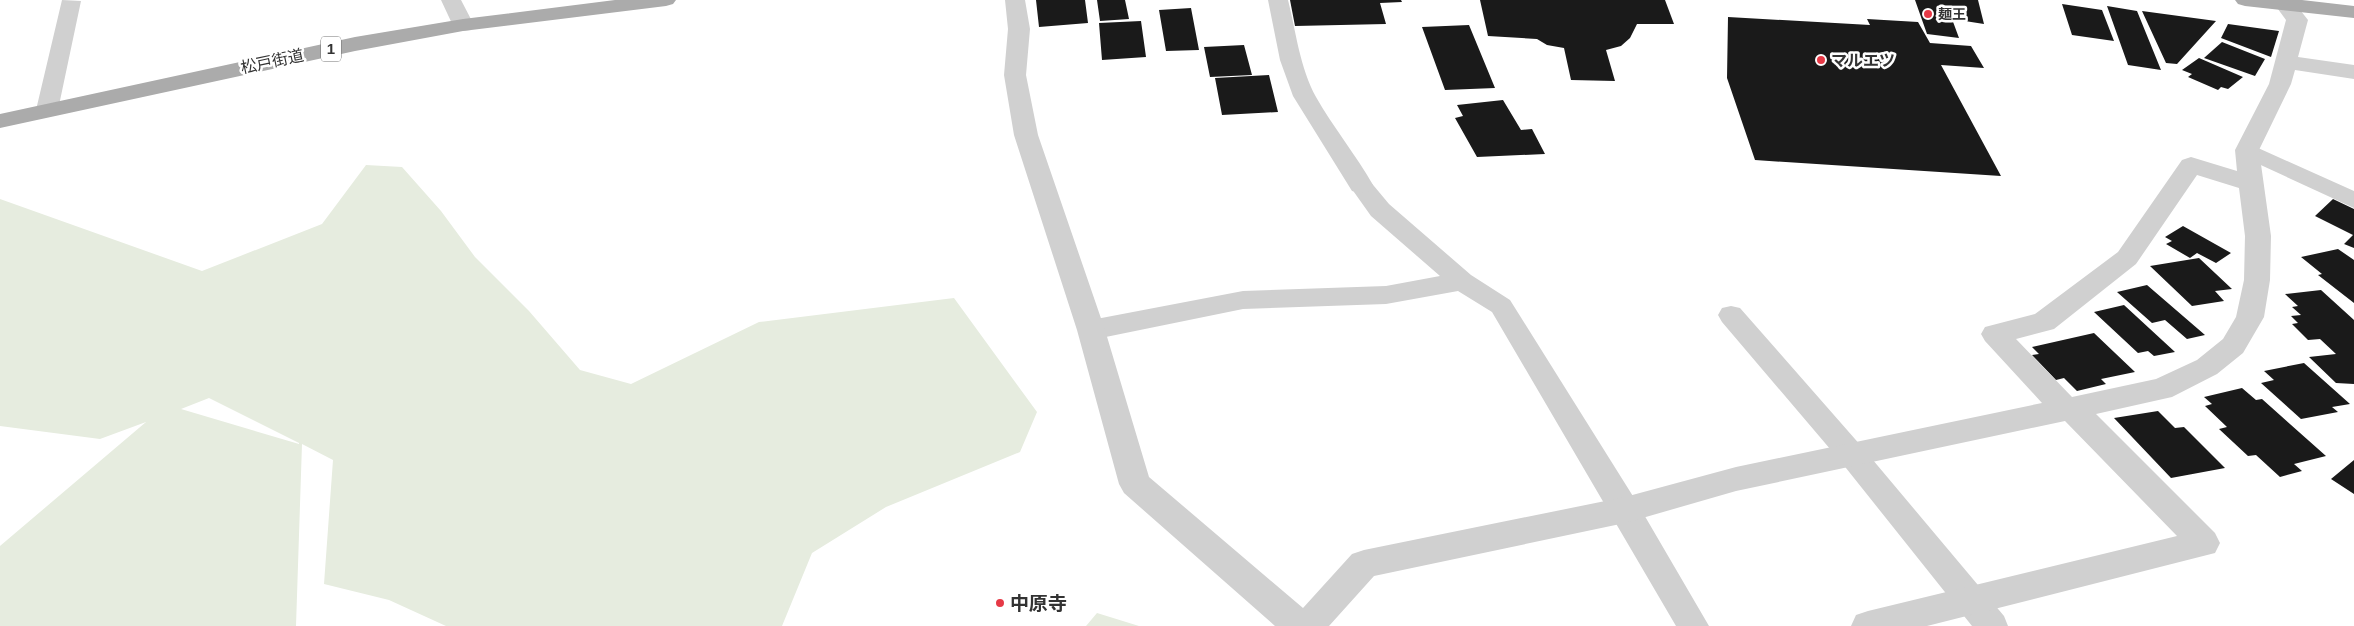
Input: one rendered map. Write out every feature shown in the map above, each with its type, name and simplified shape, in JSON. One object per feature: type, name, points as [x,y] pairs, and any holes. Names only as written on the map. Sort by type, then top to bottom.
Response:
[{"type":"main road","name":"松戸街道","points":[[0,121],[355,44],[463,26],[666,0]]},
{"type":"main road","points":[[2245,0],[2287,3],[2354,12]]},
{"type":"street","points":[[451,0],[463,26]]},
{"type":"street","points":[[1015,0],[1019,29],[1015,75],[1026,135],[1091,330],[1135,484],[1299,626]]},
{"type":"street","points":[[1278,0],[1291,60],[1304,96],[1347,160],[1361,186]]},
{"type":"street","points":[[1308,626],[1364,564],[1625,510],[1736,479],[2162,389],[2207,367],[2233,346],[2250,317],[2257,280],[2258,236],[2247,150],[2280,84],[2286,62],[2297,20],[2287,3]]},
{"type":"street","points":[[2286,62],[2354,72]]},
{"type":"street","points":[[1868,626],[2204,543],[1995,334],[2044,322],[2127,258],[2191,165],[2251,183]]},
{"type":"lane","points":[[46,110],[71,1]]},
{"type":"lane","points":[[2247,150],[2354,200]]},
{"type":"lane","points":[[1361,186],[1380,210],[1462,282],[1501,306],[1693,626]]},
{"type":"lane","points":[[1091,330],[1242,300],[1386,295],[1462,282]]},
{"type":"lane","points":[[1731,315],[1852,454],[1992,626]]},
{"type":"shaded area","points":[[366,165],[402,167],[441,211],[475,257],[529,311],[580,370],[631,384],[759,322],[954,298],[1037,412],[1020,452],[886,507],[812,553],[782,626],[446,626],[389,600],[324,584],[333,460],[302,444],[296,626],[0,626],[0,546],[146,422],[100,439],[0,426],[0,199],[202,271],[322,224]],"holes":[[[209,398],[299,444],[181,409]]]},
{"type":"shaded area","points":[[1097,613],[1139,626],[1086,626]]},
{"type":"building","points":[[1036,0],[1085,0],[1088,23],[1039,27]]},
{"type":"building","points":[[1097,0],[1125,0],[1129,19],[1100,21]]},
{"type":"building","points":[[1290,0],[1401,0],[1402,2],[1380,3],[1386,24],[1295,26]]},
{"type":"building","points":[[1480,0],[1665,0],[1674,24],[1637,24],[1630,38],[1621,46],[1606,50],[1615,81],[1571,80],[1564,48],[1547,45],[1537,39],[1488,36]]},
{"type":"building","points":[[1915,0],[1978,0],[1984,24],[1952,19],[1959,38],[1927,34]]},
{"type":"building","points":[[2062,4],[2102,10],[2114,41],[2072,35]]},
{"type":"building","points":[[2107,6],[2137,11],[2161,70],[2128,65]]},
{"type":"building","points":[[1191,8],[1199,50],[1166,51],[1159,10]]},
{"type":"building","points":[[2142,11],[2216,21],[2177,64],[2166,63]]},
{"type":"building","points":[[1728,17],[1870,25],[1867,19],[1918,22],[1930,43],[1971,46],[1984,68],[1941,65],[2001,176],[1755,160],[1727,78]]},
{"type":"building","points":[[1141,21],[1146,57],[1102,60],[1099,23]]},
{"type":"building","points":[[2228,24],[2279,31],[2271,57],[2221,38]]},
{"type":"building","points":[[1469,25],[1495,88],[1445,90],[1422,27]]},
{"type":"building","points":[[2222,42],[2265,59],[2255,76],[2204,58]]},
{"type":"building","points":[[1244,45],[1252,75],[1210,77],[1204,47]]},
{"type":"building","points":[[2199,58],[2243,77],[2228,89],[2221,87],[2218,90],[2188,77],[2192,74],[2182,70]]},
{"type":"building","points":[[1269,75],[1278,112],[1222,115],[1215,78]]},
{"type":"building","points":[[1503,100],[1521,130],[1532,129],[1545,154],[1477,157],[1455,118],[1463,116],[1457,105]]},
{"type":"building","points":[[2333,199],[2354,209],[2354,248],[2344,244],[2353,235],[2315,216]]},
{"type":"building","points":[[2183,226],[2231,253],[2216,263],[2197,253],[2190,258],[2166,244],[2172,241],[2165,237]]},
{"type":"building","points":[[2338,249],[2354,260],[2354,303],[2318,275],[2322,274],[2301,257]]},
{"type":"building","points":[[2199,258],[2232,289],[2215,291],[2224,301],[2192,306],[2150,266]]},
{"type":"building","points":[[2147,285],[2205,335],[2187,339],[2165,320],[2152,323],[2117,292]]},
{"type":"building","points":[[2321,290],[2354,320],[2354,384],[2336,383],[2309,357],[2336,354],[2320,339],[2308,340],[2292,324],[2298,323],[2291,316],[2301,315],[2292,307],[2298,306],[2285,294]]},
{"type":"building","points":[[2124,305],[2175,352],[2154,356],[2148,351],[2138,353],[2094,312]]},
{"type":"building","points":[[2094,333],[2135,372],[2101,379],[2106,384],[2077,391],[2064,378],[2056,380],[2032,355],[2039,354],[2032,347]]},
{"type":"building","points":[[2304,363],[2350,404],[2332,407],[2338,412],[2301,419],[2261,383],[2274,380],[2264,371]]},
{"type":"building","points":[[2242,388],[2256,400],[2262,399],[2326,456],[2294,464],[2302,471],[2280,477],[2256,455],[2248,456],[2219,429],[2227,427],[2205,406],[2212,404],[2204,397]]},
{"type":"building","points":[[2158,411],[2175,428],[2184,427],[2225,468],[2171,478],[2114,418]]},
{"type":"building","points":[[2354,460],[2354,494],[2331,479]]},
{"type":"place","name":"麺王","points":[[1928,14]]},
{"type":"place","name":"マルエツ","points":[[1821,60]]},
{"type":"place","name":"中原寺","points":[[1000,603]]}]
